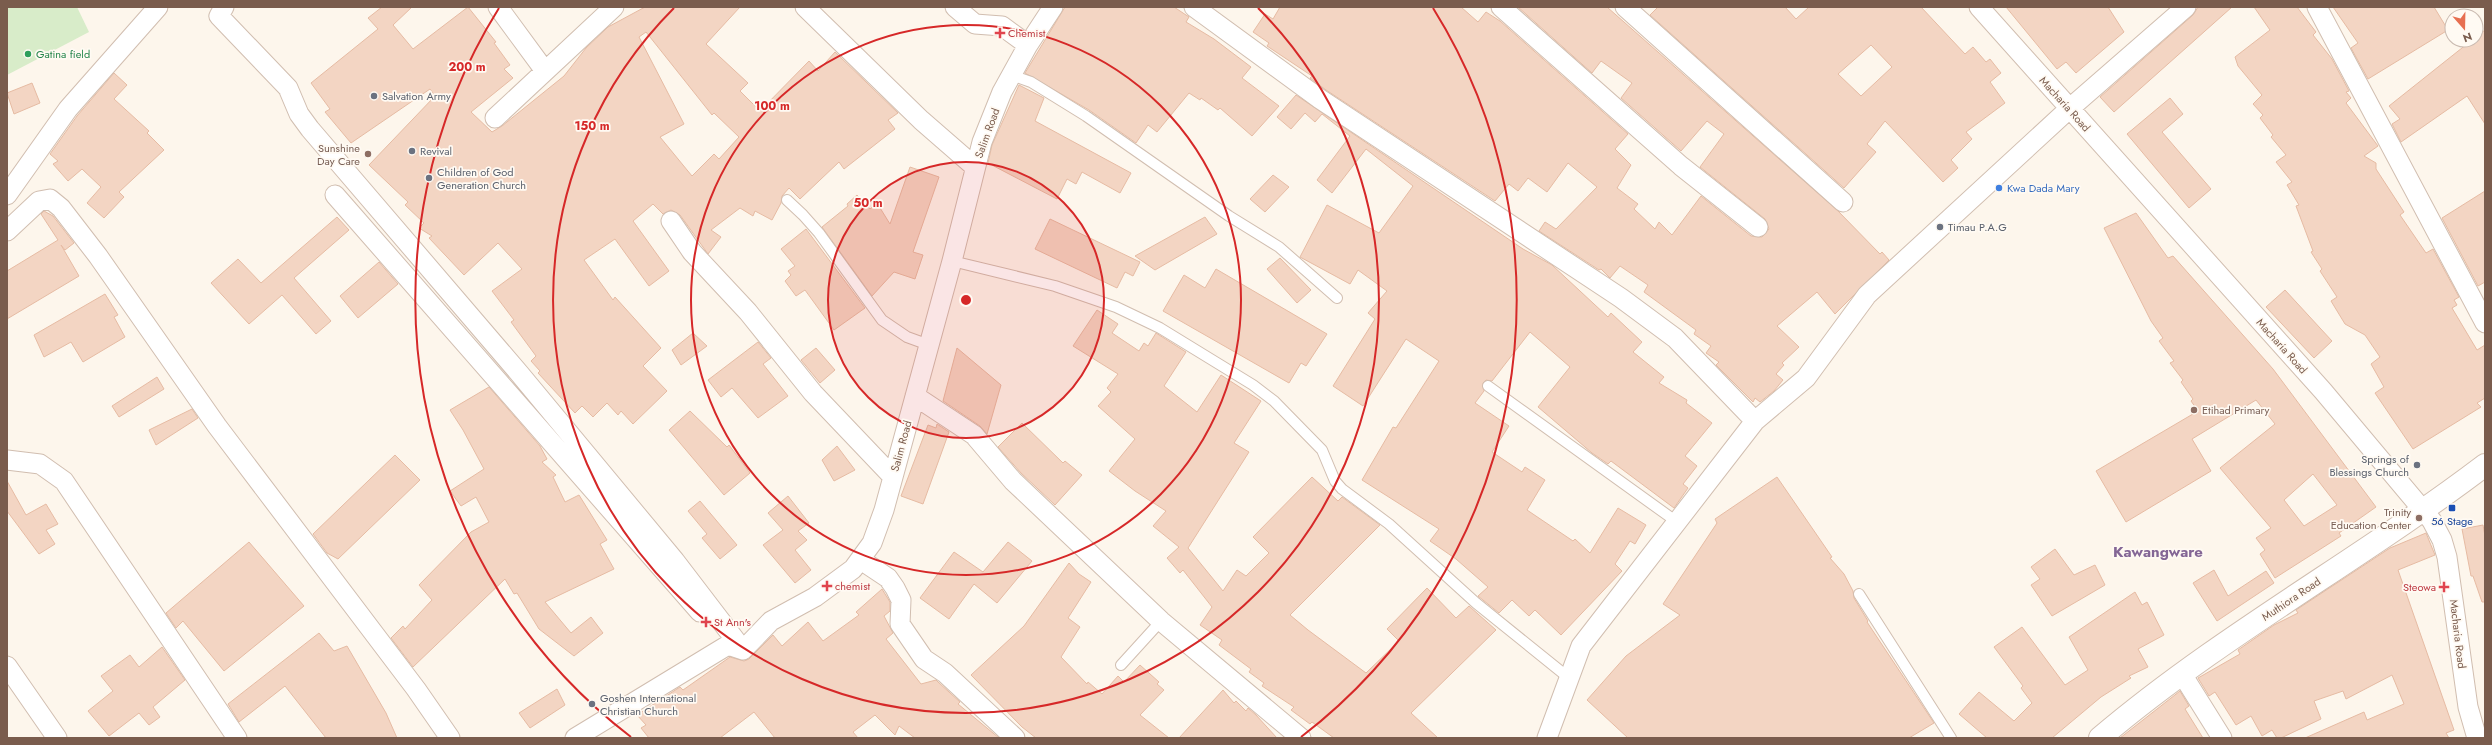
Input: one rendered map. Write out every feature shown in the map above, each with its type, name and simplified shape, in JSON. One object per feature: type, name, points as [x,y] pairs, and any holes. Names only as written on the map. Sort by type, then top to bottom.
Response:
[{"type":"street","points":[[7,195],[68,109],[158,7]]},
{"type":"street","points":[[224,7],[219,16],[288,88],[299,114],[310,129],[519,373],[675,561],[736,648]]},
{"type":"street","points":[[498,7],[545,71]]},
{"type":"street","points":[[495,118],[614,7]]},
{"type":"street","points":[[805,7],[921,120],[976,167]]},
{"type":"street","points":[[955,7],[975,24],[1002,26],[1028,45]]},
{"type":"street","name":"Salim Road","points":[[575,738],[736,648],[771,621],[834,585],[861,560],[872,543],[882,517],[952,261],[982,142],[1011,75],[1028,45],[1053,7]]},
{"type":"street","points":[[1194,7],[1320,99],[1622,298],[1675,338],[1755,421]]},
{"type":"street","points":[[1501,7],[1681,166],[1758,227]]},
{"type":"street","points":[[1625,7],[1843,202]]},
{"type":"street","name":"Macharia Road","points":[[1979,7],[2323,392],[2423,511],[2438,533],[2447,558],[2468,707],[2477,738]]},
{"type":"street","points":[[1547,738],[1581,646],[1755,421],[1806,378],[1867,295],[2069,109],[2186,7]]},
{"type":"street","points":[[2317,7],[2485,323]]},
{"type":"street","points":[[335,195],[736,648]]},
{"type":"street","points":[[7,231],[40,202],[50,199],[61,208],[98,256],[217,426],[416,689],[450,738]]},
{"type":"street","points":[[671,221],[692,252],[748,312],[813,393],[893,477]]},
{"type":"street","points":[[915,396],[974,435],[1013,480],[1161,621],[1301,738]]},
{"type":"street","points":[[7,460],[40,464],[64,481],[237,738]]},
{"type":"street","name":"Muthiora Road","points":[[2100,738],[2182,674],[2423,511],[2485,464]]},
{"type":"street","points":[[861,560],[888,578],[901,600],[900,624],[924,659],[945,673],[1016,738]]},
{"type":"street","points":[[7,666],[58,738]]},
{"type":"street","points":[[2182,674],[2222,738]]},
{"type":"lane","points":[[1011,75],[1031,82],[1086,116],[1229,216],[1279,247],[1337,298]]},
{"type":"lane","points":[[788,200],[804,214],[886,323],[907,337],[929,345]]},
{"type":"lane","points":[[952,261],[1055,286],[1116,307],[1160,328],[1253,385],[1274,401],[1322,450],[1335,481],[1342,489],[1389,524],[1476,603],[1570,678]]},
{"type":"lane","points":[[1488,386],[1677,522]]},
{"type":"lane","points":[[1859,594],[1951,738]]},
{"type":"lane","points":[[1121,665],[1161,621]]},
{"type":"green space","name":"Gatina field","points":[[7,7],[77,7],[89,32],[7,75]]},
{"type":"building","points":[[382,7],[412,7],[393,25],[413,49],[468,7],[496,42],[494,43],[510,65],[504,69],[513,78],[471,112],[492,132],[502,126],[564,76],[586,48],[608,27],[645,7],[740,7],[706,44],[748,83],[740,91],[760,111],[809,61],[818,71],[835,52],[898,113],[888,120],[895,129],[844,169],[839,162],[800,199],[789,188],[782,196],[781,203],[772,220],[755,211],[753,216],[740,208],[711,230],[721,237],[708,254],[680,215],[671,210],[663,214],[653,204],[633,221],[669,271],[649,286],[615,239],[584,260],[613,300],[615,297],[661,348],[643,366],[667,391],[633,424],[621,411],[618,415],[607,403],[593,417],[582,406],[575,413],[538,373],[540,371],[531,361],[536,356],[511,322],[514,320],[492,291],[522,269],[498,243],[464,275],[429,238],[432,236],[419,228],[424,223],[405,205],[408,202],[369,165],[435,96],[430,89],[351,143],[325,112],[330,109],[311,83],[378,29],[368,18]],"holes":[[[646,32],[712,115],[714,113],[739,137],[719,159],[714,154],[692,176],[660,137],[684,124],[639,37]]]},
{"type":"building","points":[[1065,7],[1174,7],[1189,17],[1186,22],[1214,39],[1251,67],[1242,78],[1279,106],[1252,136],[1220,108],[1218,110],[1201,98],[1200,100],[1189,93],[1157,132],[1148,125],[1136,143],[1089,110],[1025,73]]},
{"type":"building","points":[[1280,7],[1461,7],[1478,22],[1486,12],[1500,21],[1628,134],[1615,149],[1631,165],[1617,188],[1638,204],[1634,209],[1655,229],[1659,222],[1672,235],[1701,196],[1751,236],[1762,237],[1769,229],[1765,219],[1700,167],[1724,134],[1707,121],[1681,151],[1621,98],[1632,83],[1601,61],[1592,73],[1518,7],[1607,7],[1838,211],[1880,254],[1882,252],[1889,260],[1835,314],[1817,292],[1777,326],[1799,347],[1782,363],[1784,365],[1776,374],[1783,380],[1774,391],[1760,402],[1755,398],[1753,402],[1716,365],[1719,362],[1706,353],[1711,346],[1694,334],[1696,330],[1644,292],[1648,285],[1620,266],[1610,278],[1601,269],[1599,270],[1539,231],[1545,222],[1556,229],[1597,187],[1568,163],[1547,192],[1528,178],[1518,191],[1509,184],[1495,201],[1326,90],[1310,78],[1312,76],[1267,46],[1269,43],[1253,32],[1265,14],[1273,19]]},
{"type":"building","points":[[1658,7],[1785,7],[1796,19],[1809,7],[1921,7],[1965,54],[1973,47],[1986,62],[1990,59],[2001,73],[1990,82],[2005,103],[1966,132],[1972,139],[1951,160],[1958,168],[1943,182],[1885,121],[1867,144],[1876,152],[1844,188],[1650,15]],"holes":[[[1871,45],[1892,67],[1861,96],[1838,74]]]},
{"type":"building","points":[[2006,7],[2108,7],[2124,32],[2076,73],[2066,62],[2057,69]]},
{"type":"building","points":[[2198,7],[2232,7],[2114,112],[2100,97],[2193,15]]},
{"type":"building","points":[[2254,7],[2297,7],[2316,32],[2313,35],[2332,59],[2349,91],[2346,92],[2351,98],[2346,103],[2378,146],[2364,156],[2376,163],[2376,169],[2404,212],[2400,215],[2426,253],[2433,249],[2459,297],[2454,300],[2457,305],[2452,308],[2477,350],[2485,345],[2485,398],[2477,403],[2481,407],[2413,449],[2375,393],[2384,387],[2371,364],[2380,357],[2365,335],[2345,324],[2331,301],[2337,297],[2320,271],[2322,269],[2311,252],[2313,251],[2296,206],[2299,205],[2287,185],[2292,182],[2276,162],[2286,155],[2271,137],[2273,135],[2260,118],[2263,115],[2253,104],[2262,95],[2238,66],[2235,57],[2270,30]]},
{"type":"building","points":[[2333,7],[2434,7],[2444,23],[2444,32],[2368,79],[2351,48],[2358,43]]},
{"type":"building","points":[[2485,30],[2485,124],[2467,96],[2401,142],[2392,124],[2400,119],[2389,106],[2462,48],[2484,48]]},
{"type":"building","points":[[114,73],[127,85],[114,99],[149,131],[147,133],[164,150],[119,192],[124,197],[104,218],[87,203],[101,187],[82,169],[68,181],[53,164],[58,161],[50,154],[77,116]]},
{"type":"building","points":[[32,83],[40,103],[14,114],[7,93]]},
{"type":"building","points":[[1019,85],[1044,98],[1035,121],[1131,173],[1120,193],[1082,172],[1076,184],[1067,179],[1057,199],[988,163],[992,145]]},
{"type":"building","points":[[1296,95],[1523,249],[1552,265],[1608,317],[1611,313],[1642,342],[1633,352],[1664,377],[1659,383],[1687,400],[1686,403],[1712,423],[1685,456],[1697,466],[1683,484],[1688,488],[1674,508],[1611,461],[1608,464],[1592,453],[1538,407],[1570,367],[1530,332],[1492,381],[1486,380],[1483,383],[1484,391],[1475,403],[1509,426],[1492,452],[1522,472],[1525,467],[1545,480],[1527,510],[1573,541],[1575,539],[1590,553],[1618,508],[1646,525],[1635,544],[1630,541],[1615,564],[1622,571],[1561,635],[1535,610],[1529,616],[1512,600],[1499,613],[1478,596],[1488,587],[1456,559],[1430,541],[1439,529],[1362,480],[1393,427],[1396,428],[1439,361],[1406,339],[1363,406],[1333,386],[1375,319],[1368,313],[1387,291],[1358,270],[1350,284],[1300,257],[1327,205],[1379,233],[1413,186],[1366,149],[1332,193],[1317,180],[1350,136],[1322,114],[1315,122],[1305,113],[1291,129],[1277,117]]},
{"type":"building","points":[[2170,98],[2183,114],[2162,132],[2211,189],[2189,208],[2127,134]]},
{"type":"building","points":[[910,167],[939,177],[913,252],[923,255],[915,279],[894,272],[872,296],[822,227],[848,206],[847,204],[857,195],[870,209],[877,203],[890,224]]},
{"type":"building","points":[[1273,175],[1289,187],[1265,212],[1250,199]]},
{"type":"building","points":[[2485,191],[2485,282],[2478,286],[2442,218]]},
{"type":"building","points":[[44,211],[53,216],[74,243],[65,250],[61,245],[79,276],[7,319],[7,271],[58,240],[41,214]]},
{"type":"building","points":[[2136,213],[2168,258],[2173,256],[2273,369],[2376,507],[2339,533],[2341,536],[2275,578],[2260,554],[2265,550],[2256,538],[2271,528],[2220,468],[2275,424],[2256,400],[2192,439],[2211,471],[2126,522],[2096,471],[2198,411],[2191,401],[2193,399],[2181,382],[2183,380],[2170,363],[2174,361],[2159,341],[2163,338],[2151,321],[2104,228]],"holes":[[[2313,474],[2337,505],[2304,526],[2284,500]]]},
{"type":"building","points":[[337,217],[349,230],[294,278],[331,321],[316,334],[282,295],[249,324],[211,283],[238,259],[261,283]]},
{"type":"building","points":[[1205,217],[1217,234],[1155,270],[1135,256]]},
{"type":"building","points":[[1050,219],[1140,262],[1133,276],[1125,272],[1117,288],[1035,249]]},
{"type":"building","points":[[806,229],[865,308],[834,330],[805,290],[796,296],[785,281],[791,275],[788,271],[795,266],[781,249]]},
{"type":"building","points":[[1280,258],[1311,290],[1297,303],[1267,269]]},
{"type":"building","points":[[379,262],[398,284],[358,318],[340,296]]},
{"type":"building","points":[[1216,269],[1327,334],[1306,366],[1301,363],[1289,383],[1163,311],[1184,275],[1205,288]]},
{"type":"building","points":[[2285,290],[2332,341],[2314,358],[2266,307]]},
{"type":"building","points":[[105,294],[118,315],[114,317],[125,337],[83,362],[71,342],[44,357],[34,335]]},
{"type":"building","points":[[1097,310],[1118,324],[1112,333],[1139,351],[1144,343],[1148,346],[1156,333],[1186,352],[1164,386],[1197,412],[1221,375],[1261,401],[1234,443],[1249,452],[1188,548],[1223,591],[1237,570],[1246,576],[1269,553],[1253,537],[1312,477],[1338,501],[1342,497],[1380,525],[1290,615],[1308,630],[1366,673],[1399,641],[1387,629],[1427,588],[1456,618],[1469,606],[1496,630],[1411,713],[1438,738],[1334,738],[1312,722],[1310,724],[1291,710],[1294,707],[1262,686],[1264,683],[1249,672],[1251,669],[1219,645],[1222,640],[1200,625],[1212,607],[1183,570],[1180,573],[1167,558],[1179,547],[1153,526],[1166,511],[1135,491],[1109,471],[1135,439],[1098,406],[1111,392],[1107,388],[1118,374],[1073,346]]},
{"type":"building","points":[[693,333],[707,346],[681,365],[672,350]]},
{"type":"building","points":[[758,342],[771,358],[763,364],[788,396],[758,418],[732,388],[721,397],[708,380]]},
{"type":"building","points":[[816,348],[835,370],[820,383],[801,360]]},
{"type":"building","points":[[957,348],[1001,385],[987,434],[980,426],[943,401]]},
{"type":"building","points":[[157,377],[164,389],[119,417],[112,406]]},
{"type":"building","points":[[489,387],[540,446],[547,459],[542,462],[556,475],[553,477],[565,502],[579,495],[607,540],[600,544],[614,569],[545,602],[571,633],[591,617],[603,633],[574,656],[539,629],[517,593],[514,594],[505,579],[413,667],[391,638],[403,626],[405,629],[432,600],[419,585],[471,532],[489,522],[476,497],[461,506],[450,491],[484,469],[463,430],[450,410]]},
{"type":"building","points":[[192,409],[198,418],[156,445],[149,430]]},
{"type":"building","points":[[690,411],[727,447],[729,445],[750,473],[724,495],[669,430]]},
{"type":"building","points":[[1022,423],[1063,463],[1065,461],[1082,475],[1055,505],[1021,473],[998,447]]},
{"type":"building","points":[[937,424],[949,432],[923,504],[901,496],[928,425],[936,428]]},
{"type":"building","points":[[837,446],[855,470],[834,481],[822,460]]},
{"type":"building","points":[[395,455],[420,480],[338,559],[327,553],[313,534]]},
{"type":"building","points":[[1777,477],[1832,557],[1830,558],[1844,574],[1853,591],[1854,598],[1868,621],[1867,622],[1934,723],[1909,738],[1628,738],[1587,700],[1626,656],[1680,615],[1663,604],[1717,523],[1715,519]]},
{"type":"building","points":[[7,481],[26,515],[46,504],[58,524],[46,530],[55,544],[39,554],[7,511]]},
{"type":"building","points":[[788,496],[809,523],[798,531],[807,540],[795,550],[811,570],[795,583],[763,545],[783,530],[768,513]]},
{"type":"building","points":[[700,501],[737,545],[720,559],[702,538],[707,534],[688,511]]},
{"type":"building","points":[[2483,525],[2485,536],[2485,602],[2482,602],[2473,576],[2471,576],[2462,529]]},
{"type":"building","points":[[2426,533],[2435,555],[2398,570],[2454,730],[2446,733],[2449,738],[2305,738],[2364,712],[2367,720],[2404,704],[2392,675],[2346,699],[2343,691],[2314,701],[2321,719],[2281,738],[2277,738],[2272,730],[2262,736],[2251,716],[2236,725],[2215,692],[2209,696],[2198,678],[2240,654],[2238,650],[2274,625],[2298,613],[2296,610],[2390,548]]},
{"type":"building","points":[[249,542],[304,606],[224,671],[183,621],[176,628],[166,613]]},
{"type":"building","points":[[1008,542],[1032,561],[997,603],[974,584],[949,619],[920,598],[954,552],[983,572]]},
{"type":"building","points":[[2055,549],[2074,575],[2095,565],[2105,585],[2052,616],[2031,585],[2040,579],[2031,567]]},
{"type":"building","points":[[1069,563],[1079,574],[1091,582],[1068,618],[1080,627],[1061,657],[1087,684],[1088,682],[1102,694],[1118,676],[1124,682],[1140,665],[1159,682],[1157,684],[1164,690],[1140,715],[1169,738],[1036,738],[1022,727],[971,675],[1024,626]]},
{"type":"building","points":[[2214,570],[2228,596],[2266,571],[2274,583],[2217,621],[2193,583]]},
{"type":"building","points":[[882,589],[890,602],[890,611],[884,616],[893,633],[886,639],[921,684],[936,680],[960,702],[958,704],[999,738],[915,738],[899,726],[895,735],[875,715],[853,732],[858,738],[775,738],[754,712],[720,738],[649,738],[641,728],[646,725],[637,715],[680,687],[683,690],[730,657],[744,661],[749,659],[773,635],[782,646],[808,622],[823,641],[859,615],[856,612]]},
{"type":"building","points":[[2135,592],[2142,605],[2147,602],[2164,635],[2138,649],[2148,667],[2129,676],[2131,678],[2101,697],[2052,738],[1987,738],[1959,714],[1979,692],[2014,721],[2032,703],[2021,688],[2023,686],[1994,647],[2022,627],[2065,685],[2088,670],[2069,637]]},
{"type":"building","points":[[319,633],[334,651],[347,646],[386,713],[397,738],[326,738],[285,686],[239,722],[228,704]]},
{"type":"building","points":[[162,647],[185,680],[153,707],[160,717],[149,725],[139,713],[109,736],[88,711],[113,691],[101,676],[130,655],[139,667]]},
{"type":"building","points":[[557,689],[565,705],[530,728],[519,713]]},
{"type":"building","points":[[1223,690],[1234,703],[1236,701],[1246,711],[1248,708],[1256,715],[1277,738],[1179,738]]},
{"type":"building","points":[[2180,691],[2189,706],[2185,709],[2203,738],[2120,738]]},
{"type":"place","name":"Chemist","points":[[1000,33]]},
{"type":"place","name":"Gatina field","points":[[28,54]]},
{"type":"place","name":"Salvation Army","points":[[374,96]]},
{"type":"place","name":"Revival","points":[[412,151]]},
{"type":"place","name":"Sunshine Day Care","points":[[368,154]]},
{"type":"place","name":"Children of God Generation Church","points":[[429,178]]},
{"type":"place","name":"Kwa Dada Mary","points":[[1999,188]]},
{"type":"place","name":"Timau P.A.G","points":[[1940,227]]},
{"type":"place","name":"Etihad Primary","points":[[2194,410]]},
{"type":"place","name":"Springs of Blessings Church","points":[[2417,465]]},
{"type":"place","name":"56 Stage","points":[[2452,508]]},
{"type":"place","name":"Trinity Education Center","points":[[2419,518]]},
{"type":"place","name":"chemist","points":[[827,586]]},
{"type":"place","name":"Steowa","points":[[2444,587]]},
{"type":"place","name":"St Ann's","points":[[706,622]]},
{"type":"place","name":"Goshen International Christian Church","points":[[592,704]]},
{"type":"district","name":"Kawangware","points":[[2158,552]]}]
